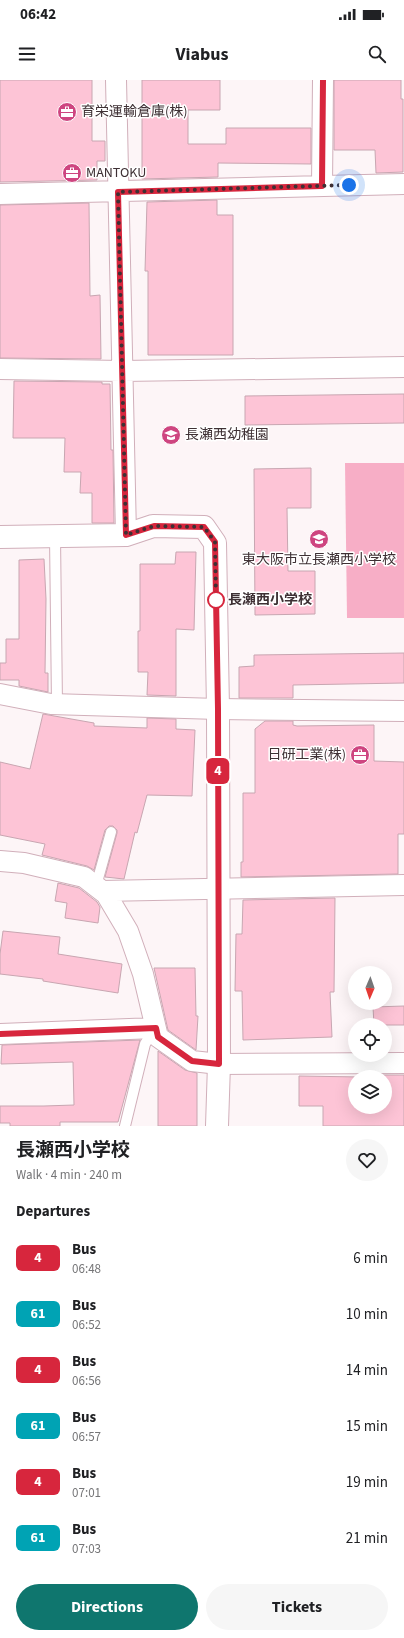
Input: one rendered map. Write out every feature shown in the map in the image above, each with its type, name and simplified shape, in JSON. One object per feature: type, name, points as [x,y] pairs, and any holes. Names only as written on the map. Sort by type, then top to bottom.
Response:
[{"type":"street","points":[[116,80],[126,535]]},
{"type":"street","points":[[322,186],[323,80]]},
{"type":"street","points":[[0,194],[404,184]]},
{"type":"street","points":[[0,369],[122,371],[404,367]]},
{"type":"street","points":[[0,537],[126,535],[154,526],[204,527],[215,542],[218,709],[219,1064],[217,1126]]},
{"type":"street","points":[[0,694],[57,705],[218,709],[404,711]]},
{"type":"street","points":[[0,861],[24,863],[84,877],[106,894],[128,931],[143,974],[158,1037],[192,1061],[219,1064],[404,1062]]},
{"type":"street","points":[[99,889],[404,885]]},
{"type":"street","points":[[0,1034],[156,1028]]},
{"type":"lane","points":[[55,536],[57,705]]},
{"type":"lane","points":[[99,889],[111,832]]},
{"type":"lane","points":[[125,1126],[145,1044],[156,1028]]},
{"type":"shaded area","points":[[345,463],[404,463],[404,618],[347,618]]},
{"type":"building","points":[[0,80],[92,80],[92,141],[105,141],[105,161],[97,161],[97,180],[0,182]]},
{"type":"building","points":[[142,80],[220,80],[220,110],[188,110],[188,144],[226,144],[226,128],[311,128],[311,164],[218,163],[218,177],[142,179]]},
{"type":"building","points":[[334,80],[401,80],[401,99],[403,99],[403,172],[376,173],[375,150],[334,150]]},
{"type":"building","points":[[217,200],[217,215],[233,215],[233,355],[148,355],[148,271],[145,271],[147,202]]},
{"type":"building","points":[[89,203],[90,296],[100,295],[101,359],[0,358],[0,205]]},
{"type":"building","points":[[14,381],[102,382],[102,384],[110,384],[114,523],[92,523],[92,493],[80,493],[81,472],[64,472],[65,438],[13,438]]},
{"type":"building","points":[[404,394],[404,423],[245,425],[245,396]]},
{"type":"building","points":[[311,468],[311,508],[287,508],[288,571],[315,571],[315,614],[255,615],[254,469]]},
{"type":"building","points":[[176,552],[196,552],[194,630],[176,629],[176,696],[147,695],[148,672],[138,672],[138,631],[140,631],[140,564],[175,564]]},
{"type":"building","points":[[44,559],[46,599],[45,673],[48,673],[48,692],[19,686],[19,680],[0,680],[0,663],[6,663],[6,639],[19,639],[19,560]]},
{"type":"building","points":[[404,653],[404,683],[293,685],[293,698],[239,698],[239,667],[254,666],[254,655]]},
{"type":"building","points":[[43,714],[94,723],[94,726],[147,728],[147,718],[176,719],[176,729],[195,730],[192,796],[147,795],[137,833],[135,832],[124,879],[105,877],[117,833],[117,830],[113,826],[109,826],[105,830],[94,870],[87,866],[42,855],[45,844],[0,835],[0,762],[30,769]]},
{"type":"building","points":[[265,721],[293,721],[293,725],[297,726],[374,725],[374,761],[404,762],[404,834],[398,834],[398,874],[241,877],[241,862],[243,862],[243,793],[255,793],[255,729]]},
{"type":"building","points":[[58,883],[79,888],[97,902],[100,907],[98,923],[65,918],[67,903],[55,901]]},
{"type":"building","points":[[335,898],[334,992],[330,992],[332,1037],[243,1040],[242,991],[235,991],[236,934],[242,934],[243,900]]},
{"type":"building","points":[[3,931],[60,937],[58,954],[122,964],[118,993],[43,981],[43,979],[0,974],[0,954]]},
{"type":"building","points":[[154,968],[195,968],[196,1016],[198,1016],[196,1050],[168,1030]]},
{"type":"building","points":[[392,1006],[404,1006],[404,1025],[392,1025],[392,1018],[374,1018],[373,1010],[392,1010]]},
{"type":"building","points":[[140,1040],[118,1122],[60,1122],[60,1126],[10,1126],[10,1123],[0,1123],[0,1106],[74,1105],[73,1062],[1,1064],[2,1045]]},
{"type":"building","points":[[158,1051],[185,1070],[197,1073],[197,1126],[158,1126]]},
{"type":"building","points":[[392,1075],[404,1075],[404,1126],[323,1126],[323,1106],[299,1106],[299,1076],[348,1077],[348,1114],[392,1114]]},
{"type":"bus line","name":"4","points":[[0,1034],[156,1028],[158,1037],[192,1061],[219,1064],[218,709],[215,542],[204,527],[154,526],[126,535],[118,192],[322,186],[323,80]]},
{"type":"place","name":"育栄運輸倉庫(株)","points":[[67,112]]},
{"type":"place","name":"MANTOKU","points":[[72,173]]},
{"type":"place","name":"長瀬西幼稚園","points":[[171,435]]},
{"type":"place","name":"東大阪市立長瀬西小学校","points":[[319,539]]},
{"type":"place","name":"長瀬西小学校","points":[[216,600]]},
{"type":"place","name":"日研工業(株)","points":[[360,755]]},
{"type":"route","points":[[216,600],[215,542],[204,527],[154,526],[126,535],[118,192],[349,185]]}]
